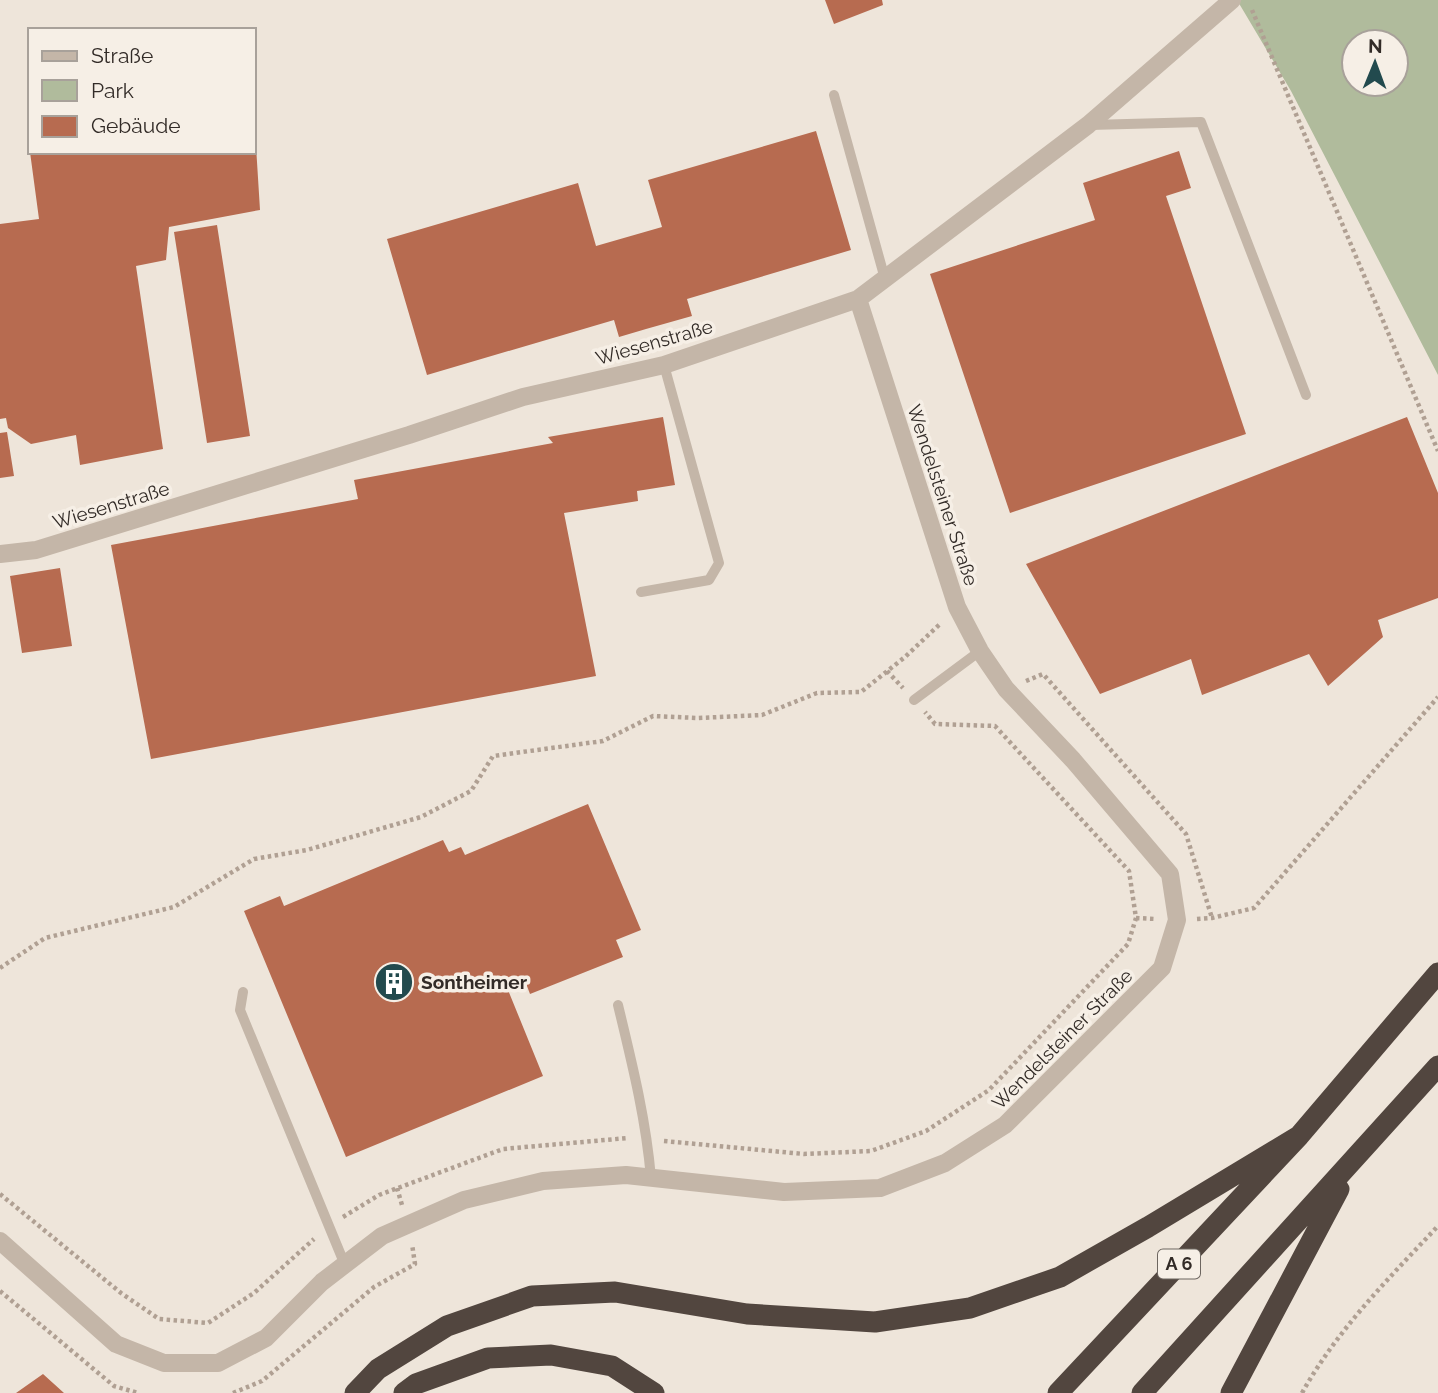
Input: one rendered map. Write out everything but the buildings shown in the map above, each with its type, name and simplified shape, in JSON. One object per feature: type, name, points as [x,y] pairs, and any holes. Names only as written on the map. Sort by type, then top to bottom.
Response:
[{"type":"highway","name":"A 6","points":[[1058,1393],[1299,1136],[1438,973]]},
{"type":"highway","points":[[1142,1393],[1438,1066]]},
{"type":"highway","points":[[355,1393],[378,1370],[447,1326],[532,1296],[615,1292],[747,1314],[875,1322],[970,1308],[1060,1277],[1299,1136]]},
{"type":"highway","points":[[1231,1393],[1355,1160]]},
{"type":"highway","points":[[404,1393],[416,1384],[488,1358],[551,1355],[612,1366],[654,1393]]},
{"type":"street","name":"Wiesenstraße","points":[[0,554],[36,550],[523,397],[664,365],[858,299],[1087,125],[1232,0]]},
{"type":"street","name":"Wendelsteiner Straße","points":[[0,1241],[116,1343],[164,1363],[218,1363],[266,1338],[322,1282],[382,1236],[464,1200],[543,1181],[626,1175],[784,1192],[880,1188],[945,1163],[1005,1125],[1162,968],[1177,920],[1170,874],[1073,760],[1006,689],[980,650],[957,607],[858,299]]},
{"type":"lane","points":[[834,95],[885,279]]},
{"type":"lane","points":[[1087,125],[1201,122],[1306,395]]},
{"type":"lane","points":[[641,592],[709,580],[719,563],[664,365]]},
{"type":"lane","points":[[914,700],[980,650]]},
{"type":"lane","points":[[243,992],[240,1010],[345,1265]]},
{"type":"lane","points":[[618,1005],[647,1139],[651,1178]]},
{"type":"path","points":[[1247,0],[1438,451]]},
{"type":"path","points":[[0,968],[46,938],[174,907],[254,859],[307,850],[421,817],[471,791],[493,756],[603,741],[653,716],[698,718],[762,715],[817,693],[861,692],[905,657],[957,607]]},
{"type":"path","points":[[0,1194],[121,1293],[159,1319],[208,1323],[254,1293],[330,1226],[379,1195],[503,1149],[628,1138],[804,1154],[871,1151],[926,1131],[989,1090],[1128,944],[1136,918],[1129,871],[995,726],[935,724],[887,671]]},
{"type":"path","points":[[1006,689],[1043,674],[1052,684],[1186,834],[1212,918]]},
{"type":"path","points":[[1136,918],[1212,918],[1254,908],[1438,697]]},
{"type":"path","points":[[233,1393],[262,1381],[374,1287],[415,1264],[409,1225],[397,1188]]},
{"type":"path","points":[[1302,1393],[1316,1368],[1379,1288],[1438,1226]]},
{"type":"path","points":[[0,1292],[114,1386],[138,1393]]},
{"type":"green space","points":[[1237,0],[1438,0],[1438,375],[1291,91]]},
{"type":"place","name":"Sontheimer","points":[[394,982]]}]
